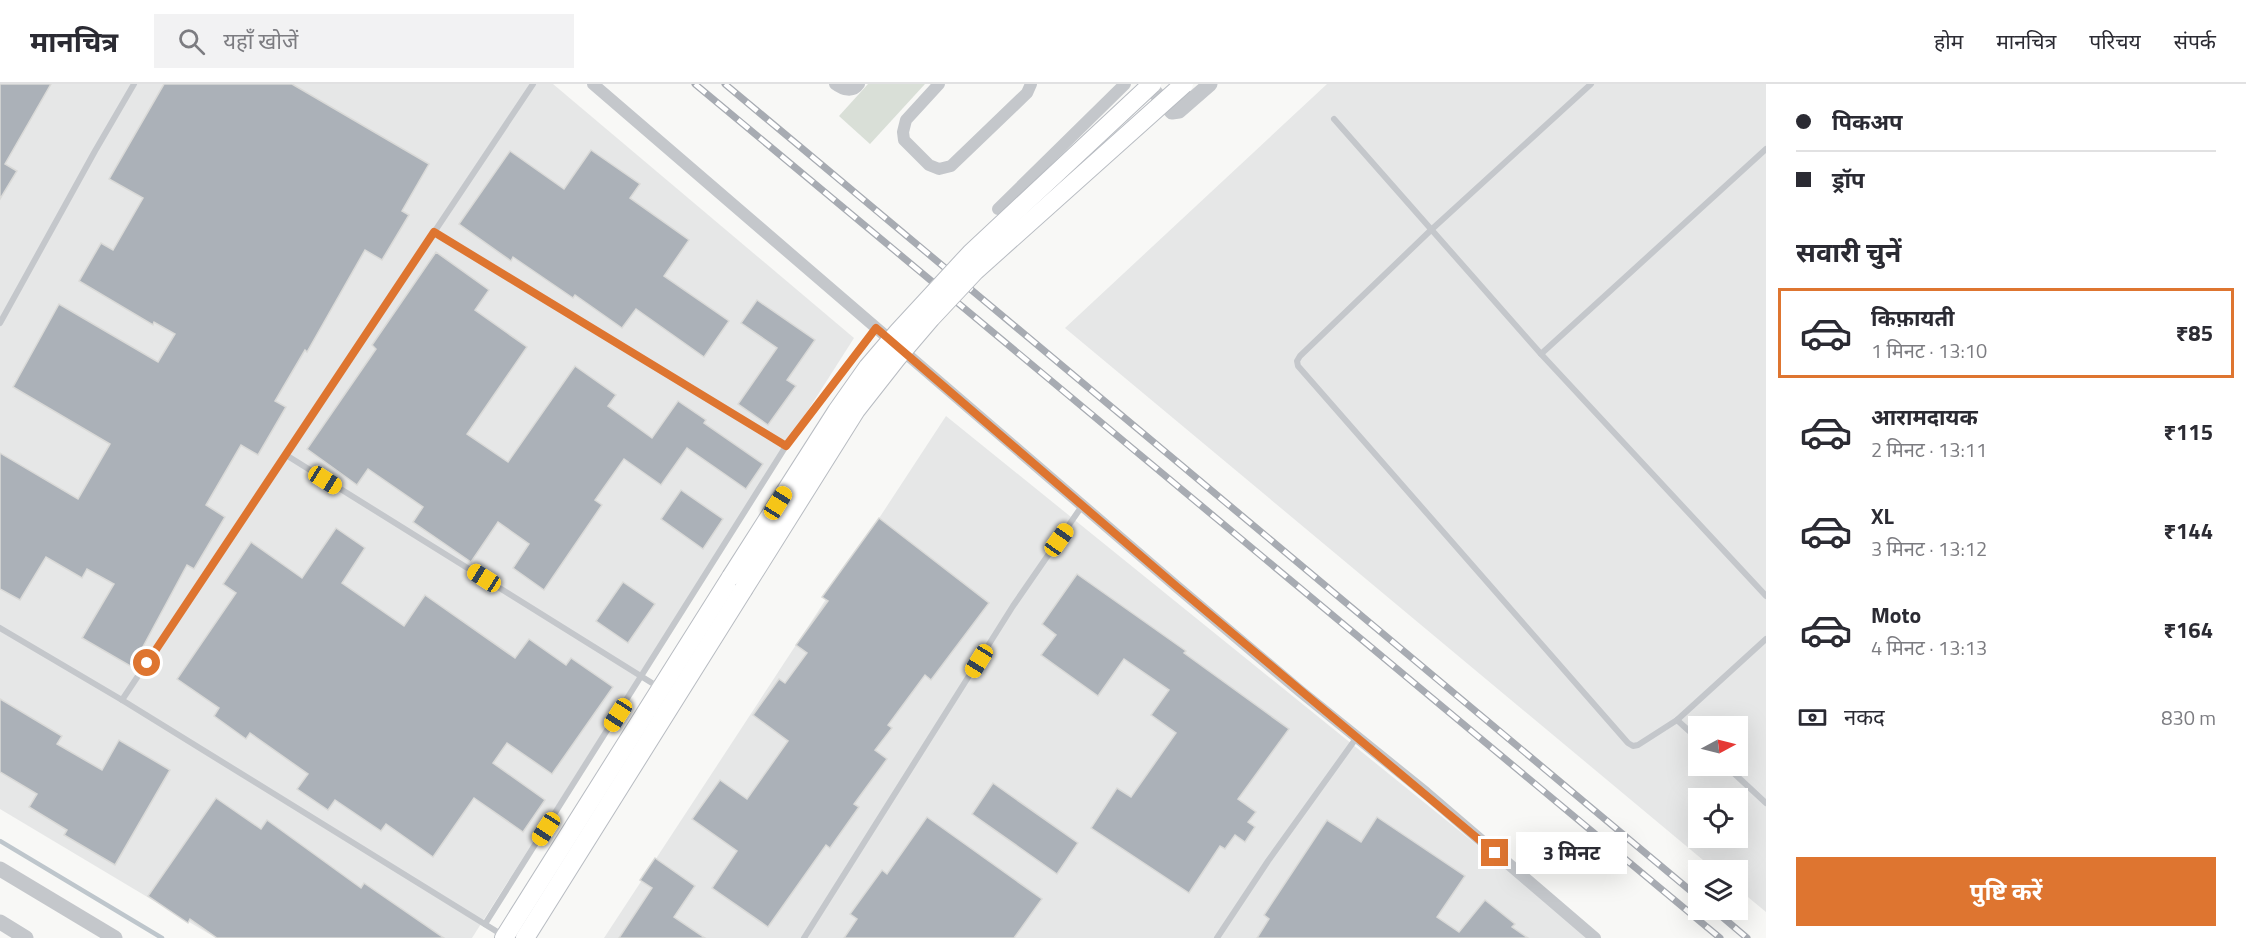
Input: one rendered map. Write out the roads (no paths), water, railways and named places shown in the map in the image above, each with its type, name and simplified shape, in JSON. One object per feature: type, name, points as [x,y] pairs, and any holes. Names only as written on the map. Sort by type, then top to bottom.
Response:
[{"type":"main road","points":[[525,938],[737,584],[837,411],[868,367],[971,253],[1150,84]]},
{"type":"main road","points":[[504,937],[661,689],[737,584],[856,410],[896,359],[975,271],[1184,84]]},
{"type":"street","points":[[593,84],[1082,506],[1426,793],[1595,938]]},
{"type":"street","points":[[835,84],[840,88],[850,90],[859,84]]},
{"type":"street","points":[[939,84],[906,120],[903,132],[904,140],[929,165],[939,169],[951,166],[1027,93],[1031,84]]},
{"type":"street","points":[[998,209],[1125,84]]},
{"type":"street","points":[[1150,84],[1173,112],[1179,111],[1210,84]]},
{"type":"street","points":[[0,869],[115,938]]},
{"type":"street","points":[[0,922],[26,938]]},
{"type":"lane","points":[[0,323],[134,84]]},
{"type":"lane","points":[[122,700],[533,84]]},
{"type":"lane","points":[[1592,84],[1431,230],[1300,356],[1297,361],[1300,372],[1633,746],[1677,720],[1766,639]]},
{"type":"lane","points":[[1334,119],[1541,354],[1766,596]]},
{"type":"lane","points":[[1541,354],[1766,149]]},
{"type":"lane","points":[[434,232],[786,446]]},
{"type":"lane","points":[[485,924],[786,446],[876,328]]},
{"type":"lane","points":[[286,455],[661,689]]},
{"type":"lane","points":[[804,938],[1013,606],[1082,506]]},
{"type":"lane","points":[[0,628],[122,700],[504,937]]},
{"type":"lane","points":[[1677,720],[1688,730]]},
{"type":"lane","points":[[1217,938],[1268,861],[1357,737]]},
{"type":"lane","points":[[1737,776],[1766,803]]},
{"type":"waterway","points":[[0,841],[162,938]]},
{"type":"railway","points":[[695,84],[1720,938]]},
{"type":"railway","points":[[725,84],[1688,889]]},
{"type":"railway","points":[[1726,920],[1747,938]]}]
